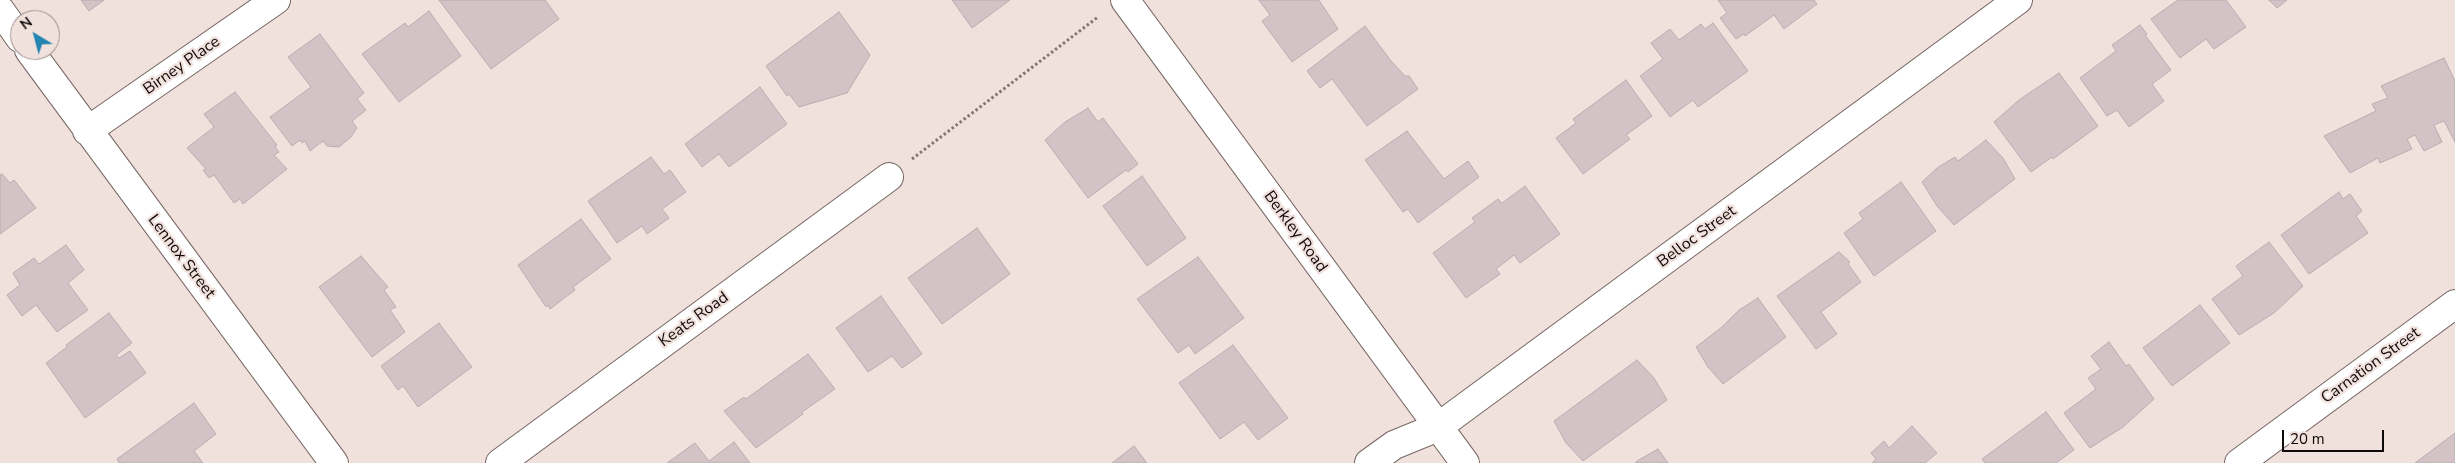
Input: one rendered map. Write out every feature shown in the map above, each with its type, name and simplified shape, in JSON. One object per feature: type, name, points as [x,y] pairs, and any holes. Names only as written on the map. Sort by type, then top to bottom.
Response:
[{"type":"street","name":"Birney Place","points":[[87,131],[276,0]]},
{"type":"street","name":"Belloc Street","points":[[1369,463],[1394,445],[1438,427],[2018,0]]},
{"type":"street","name":"Berkley Road","points":[[1114,7],[1465,463]]},
{"type":"street","points":[[0,10],[10,24]]},
{"type":"street","name":"Lennox Street","points":[[36,60],[334,463]]},
{"type":"street","name":"Keats Road","points":[[500,463],[889,177]]},
{"type":"street","name":"Carnation Street","points":[[2239,463],[2455,304]]},
{"type":"path","points":[[889,177],[1114,7]]},
{"type":"building","points":[[81,0],[104,0],[89,11]]},
{"type":"building","points":[[439,0],[545,0],[559,19],[491,69]]},
{"type":"building","points":[[952,0],[1010,0],[972,28]]},
{"type":"building","points":[[1259,0],[1319,0],[1338,29],[1292,62],[1262,21],[1270,15]]},
{"type":"building","points":[[1718,0],[1814,0],[1817,4],[1784,29],[1774,15],[1745,36],[1744,34],[1736,39],[1720,18],[1727,13]]},
{"type":"building","points":[[2178,0],[2226,0],[2246,27],[2214,49],[2206,39],[2180,58],[2151,19]]},
{"type":"building","points":[[2269,0],[2287,0],[2277,8]]},
{"type":"building","points":[[429,11],[461,56],[399,102],[362,54],[405,23],[408,27]]},
{"type":"building","points":[[839,12],[870,55],[847,93],[799,107],[789,94],[787,96],[766,66]]},
{"type":"building","points":[[1713,23],[1748,71],[1698,107],[1693,100],[1670,117],[1640,76],[1663,59],[1651,43],[1670,29],[1679,40],[1701,24],[1705,29]]},
{"type":"building","points":[[2140,25],[2147,34],[2145,35],[2171,70],[2152,84],[2164,101],[2129,127],[2117,110],[2107,116],[2080,78],[2116,51],[2112,45]]},
{"type":"building","points":[[1365,26],[1391,61],[1405,76],[1409,76],[1418,89],[1367,126],[1332,79],[1320,88],[1307,71]]},
{"type":"building","points":[[320,34],[364,93],[357,99],[366,110],[352,121],[357,128],[351,137],[339,147],[327,146],[323,141],[310,151],[305,141],[302,143],[300,140],[292,146],[270,117],[311,87],[288,57]]},
{"type":"building","points":[[2444,58],[2455,81],[2455,142],[2444,121],[2434,125],[2442,142],[2424,151],[2415,135],[2407,139],[2412,149],[2380,163],[2378,158],[2350,173],[2324,136],[2376,111],[2372,104],[2388,98],[2381,86]]},
{"type":"building","points":[[2059,73],[2098,126],[2053,159],[2052,157],[2031,172],[1994,122],[2019,100]]},
{"type":"building","points":[[1626,80],[1652,116],[1626,135],[1630,139],[1583,174],[1556,138],[1576,123],[1573,119]]},
{"type":"building","points":[[760,87],[787,124],[729,167],[719,154],[702,167],[685,144]]},
{"type":"building","points":[[235,92],[277,145],[275,147],[279,152],[274,155],[287,169],[243,204],[240,199],[234,203],[214,175],[209,178],[203,170],[206,169],[187,148],[214,127],[204,114]]},
{"type":"building","points":[[1088,108],[1098,122],[1103,118],[1138,164],[1128,172],[1126,170],[1088,198],[1045,140],[1065,122]]},
{"type":"building","points":[[1407,131],[1444,179],[1468,161],[1479,177],[1418,223],[1408,209],[1403,212],[1365,160]]},
{"type":"building","points":[[1986,140],[2003,158],[2015,179],[1954,225],[1937,206],[1922,182],[1937,168],[1955,157],[1958,161]]},
{"type":"building","points":[[651,157],[664,174],[670,170],[686,192],[662,209],[669,218],[647,234],[642,226],[617,243],[588,201]]},
{"type":"building","points":[[2,174],[10,183],[14,180],[36,208],[0,234],[0,175]]},
{"type":"building","points":[[1142,176],[1186,238],[1147,266],[1103,206]]},
{"type":"building","points":[[1901,182],[1936,231],[1874,276],[1844,233],[1863,219],[1859,213]]},
{"type":"building","points":[[1525,186],[1560,234],[1520,263],[1514,255],[1496,269],[1500,274],[1466,298],[1433,253],[1475,222],[1472,218],[1498,199],[1502,203]]},
{"type":"building","points":[[2339,192],[2343,199],[2350,194],[2362,211],[2356,216],[2368,233],[2309,274],[2281,235]]},
{"type":"building","points":[[581,219],[611,259],[573,287],[575,290],[550,309],[548,305],[546,307],[518,265]]},
{"type":"building","points":[[977,228],[1010,274],[942,324],[908,278]]},
{"type":"building","points":[[2269,242],[2303,286],[2274,313],[2239,335],[2212,299],[2243,276],[2236,266]]},
{"type":"building","points":[[66,245],[84,270],[68,283],[88,310],[57,332],[36,305],[22,316],[7,295],[20,285],[13,273],[34,258],[39,264]]},
{"type":"building","points":[[1839,252],[1850,262],[1848,264],[1861,282],[1821,312],[1837,334],[1816,349],[1777,296]]},
{"type":"building","points":[[361,256],[388,287],[384,290],[396,307],[390,310],[405,332],[372,357],[319,287]]},
{"type":"building","points":[[1198,257],[1244,318],[1195,354],[1189,345],[1178,353],[1137,299]]},
{"type":"building","points":[[881,296],[922,354],[902,368],[892,356],[868,372],[836,328]]},
{"type":"building","points":[[1758,298],[1786,337],[1723,384],[1708,367],[1696,347],[1722,327],[1739,310]]},
{"type":"building","points":[[2200,305],[2230,343],[2172,386],[2143,348]]},
{"type":"building","points":[[109,313],[132,343],[116,355],[119,358],[130,351],[146,373],[85,418],[46,363],[67,347],[66,345]]},
{"type":"building","points":[[439,323],[472,367],[418,407],[403,386],[398,390],[381,366]]},
{"type":"building","points":[[2109,342],[2126,366],[2129,364],[2154,399],[2123,427],[2090,448],[2064,413],[2096,389],[2088,378],[2101,369],[2091,356]]},
{"type":"building","points":[[1233,345],[1288,418],[1258,440],[1244,422],[1220,439],[1179,383]]},
{"type":"building","points":[[808,354],[835,389],[756,448],[724,411],[744,397],[746,399]]},
{"type":"building","points":[[1637,360],[1654,378],[1667,400],[1583,461],[1566,443],[1554,421]]},
{"type":"building","points":[[194,403],[216,434],[194,451],[203,463],[119,463],[117,459]]},
{"type":"building","points":[[2046,412],[2074,450],[2056,463],[1985,463],[1982,459]]},
{"type":"building","points":[[1912,426],[1937,453],[1925,463],[1872,463],[1876,459],[1871,453],[1884,441],[1889,448]]},
{"type":"building","points":[[2455,433],[2455,463],[2415,463]]},
{"type":"building","points":[[734,442],[750,463],[667,463],[695,443],[709,461]]},
{"type":"building","points":[[1134,446],[1147,463],[1112,463]]},
{"type":"building","points":[[1658,449],[1668,463],[1635,463],[1637,461]]}]
